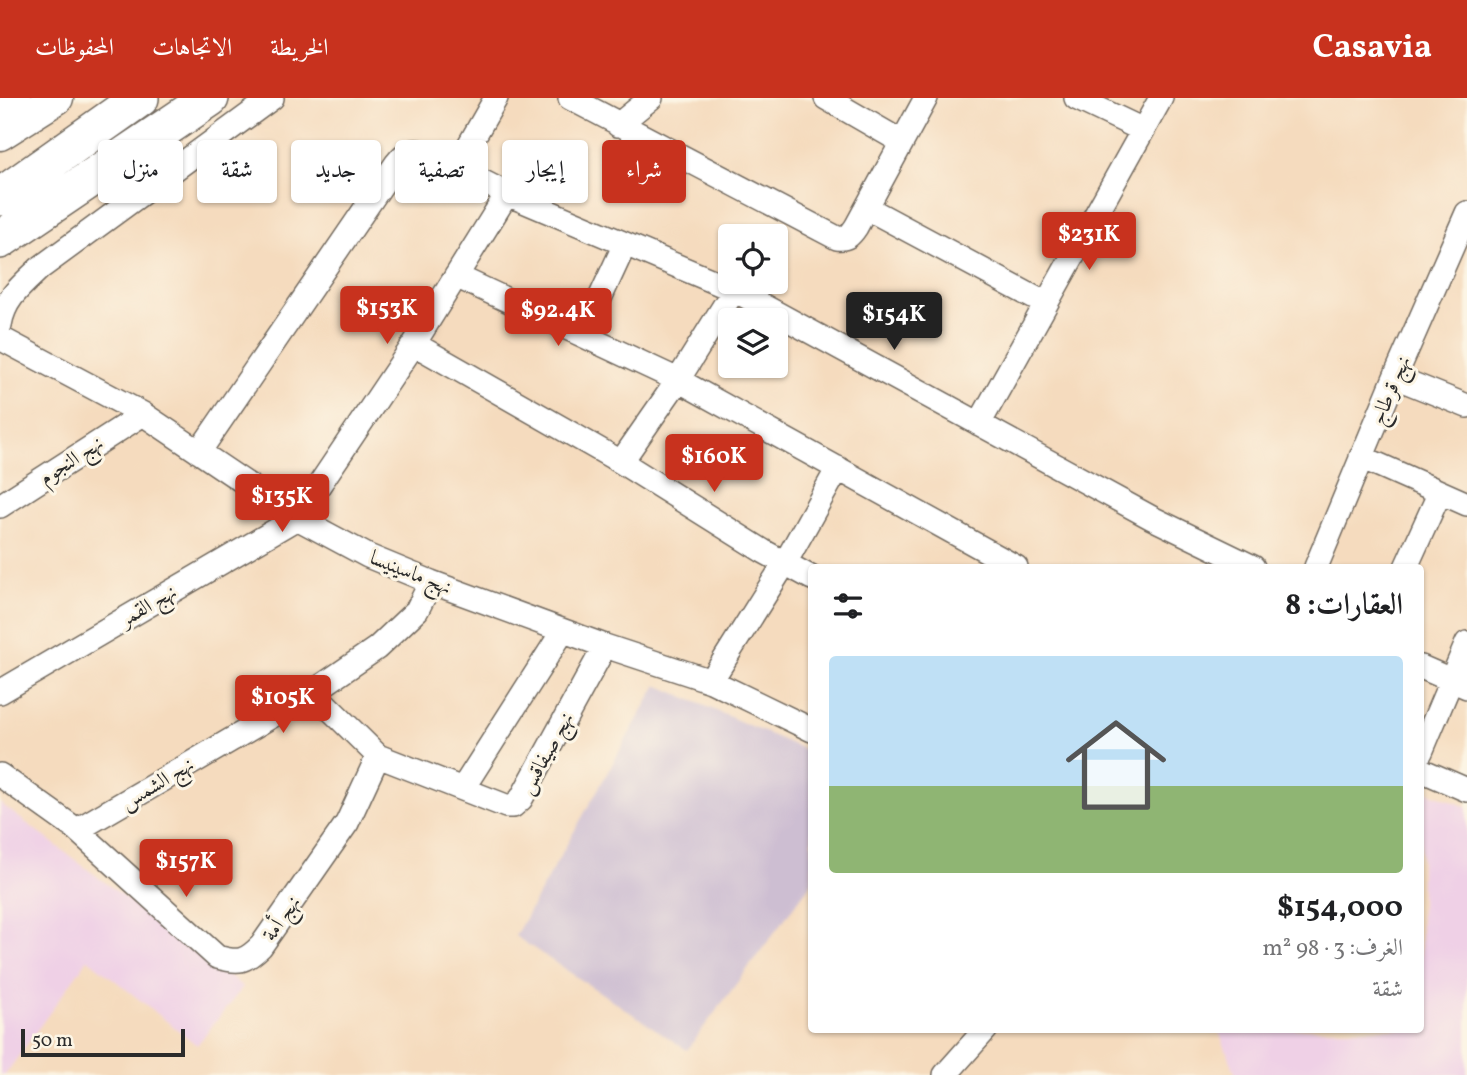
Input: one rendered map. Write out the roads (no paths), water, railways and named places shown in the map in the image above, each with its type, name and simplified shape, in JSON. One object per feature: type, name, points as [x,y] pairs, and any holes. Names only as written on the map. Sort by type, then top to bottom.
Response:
[{"type":"highway","points":[[0,197],[140,98]]},
{"type":"highway","points":[[3,239],[210,98]]},
{"type":"main road","points":[[0,134],[57,98]]},
{"type":"street","points":[[0,325],[3,310],[12,293],[40,268],[272,98]]},
{"type":"street","points":[[472,140],[496,98]]},
{"type":"street","points":[[570,98],[837,238],[844,239],[851,235],[867,208],[926,98]]},
{"type":"street","points":[[618,125],[651,98]]},
{"type":"street","points":[[826,98],[902,142]]},
{"type":"street","points":[[1076,98],[1143,130]]},
{"type":"street","points":[[979,424],[1161,98]]},
{"type":"street","points":[[199,452],[395,166]]},
{"type":"street","points":[[297,517],[414,344],[502,203]]},
{"type":"street","points":[[529,203],[718,283]]},
{"type":"street","points":[[867,208],[1046,304]]},
{"type":"street","name":"نهج قرطاج","points":[[1317,564],[1395,377],[1466,217]]},
{"type":"street","points":[[583,335],[625,244]]},
{"type":"street","points":[[456,276],[678,380],[1011,564]]},
{"type":"street","points":[[621,462],[678,380],[732,294]]},
{"type":"street","points":[[741,294],[1152,518],[1247,564]]},
{"type":"street","name":"نهج ماسينيسا","points":[[0,338],[143,414],[297,517],[368,556],[563,631],[711,681],[808,728]]},
{"type":"street","points":[[414,344],[621,462],[808,576]]},
{"type":"street","points":[[1395,377],[1467,406]]},
{"type":"street","name":"نهج النجوم","points":[[0,506],[143,414]]},
{"type":"street","points":[[1361,457],[1467,504]]},
{"type":"street","points":[[711,681],[785,563],[838,467]]},
{"type":"street","points":[[1407,564],[1440,492]]},
{"type":"street","name":"نهج القمر","points":[[0,692],[297,517]]},
{"type":"street","name":"نهج الشمس","points":[[77,830],[313,692],[396,632],[417,610],[431,582]]},
{"type":"street","points":[[463,788],[563,631]]},
{"type":"street","points":[[1424,747],[1459,683],[1467,643]]},
{"type":"street","name":"نهج صيفاقس","points":[[313,692],[379,756],[506,806],[513,806],[521,799],[605,646]]},
{"type":"street","points":[[1424,668],[1459,683]]},
{"type":"street","name":"نهج أمة","points":[[0,775],[77,830],[217,957],[235,961],[249,958],[261,946],[347,823],[379,756]]},
{"type":"street","points":[[1424,771],[1467,790]]},
{"type":"street","points":[[945,1075],[982,1033]]}]
